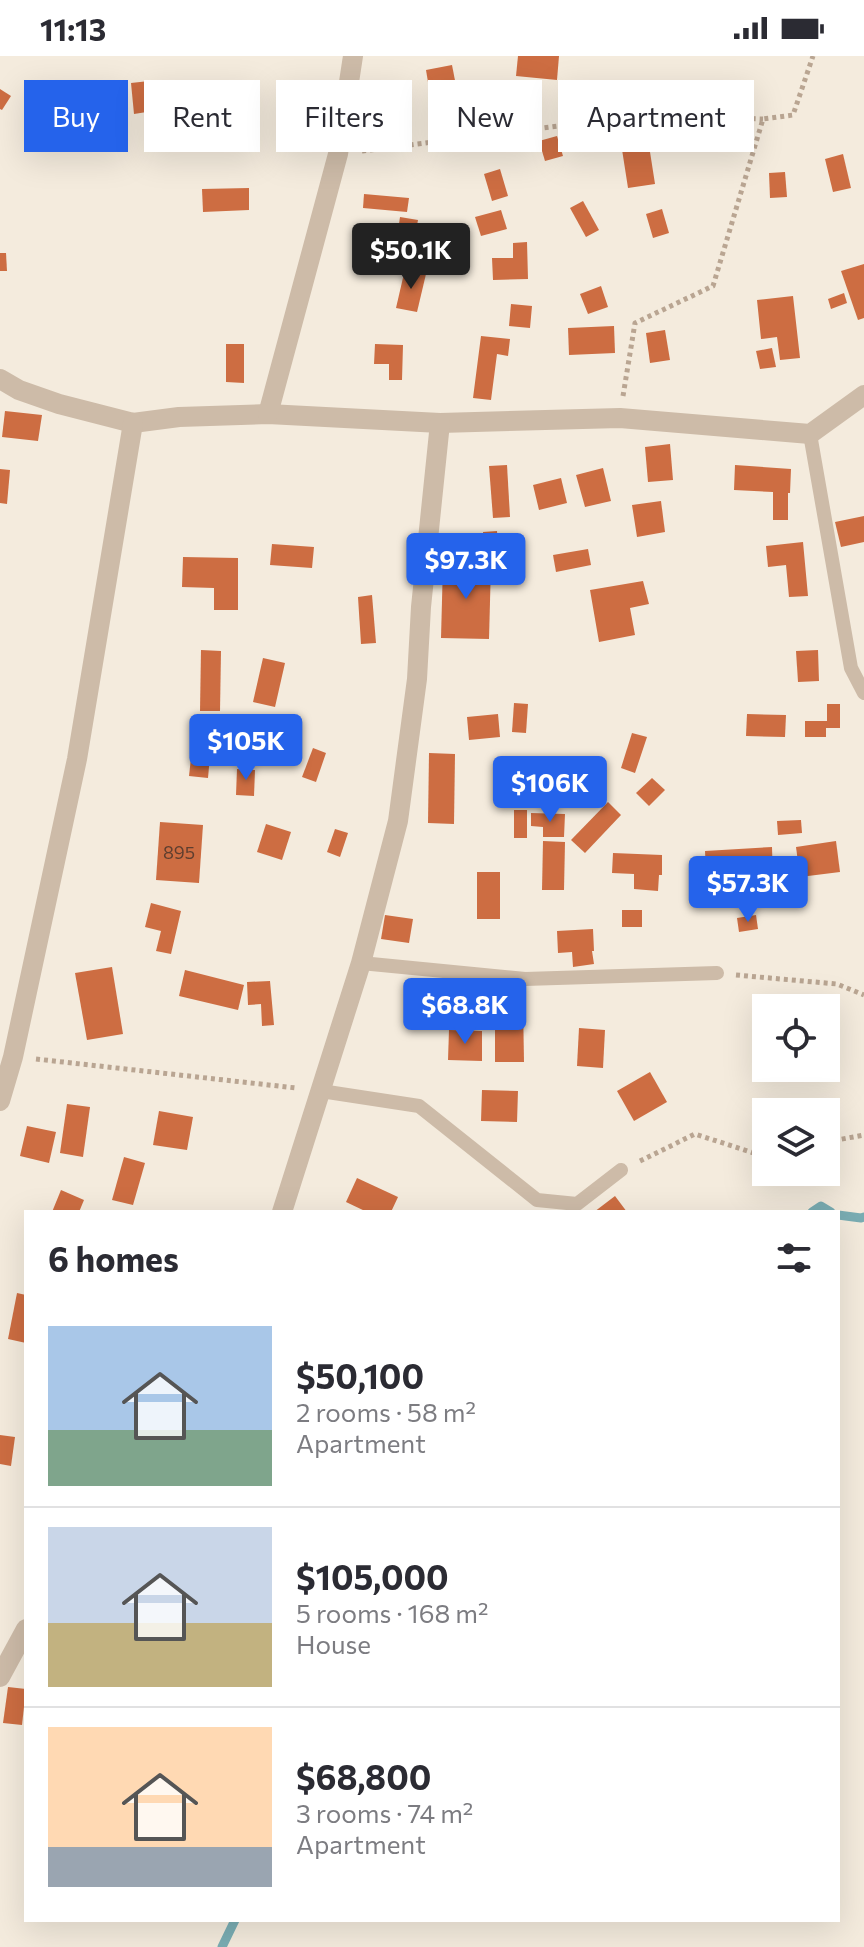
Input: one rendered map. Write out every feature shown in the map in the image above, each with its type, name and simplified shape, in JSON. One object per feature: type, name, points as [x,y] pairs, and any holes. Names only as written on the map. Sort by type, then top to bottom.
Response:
[{"type":"street","points":[[268,414],[338,154],[353,56]]},
{"type":"street","points":[[0,379],[19,390],[59,404],[133,423],[179,417],[268,414],[440,423],[620,418],[810,434],[864,395]]},
{"type":"street","points":[[0,1101],[13,1057],[77,759],[133,423]]},
{"type":"street","points":[[283,1210],[361,963],[398,821],[417,679],[421,607],[440,423]]},
{"type":"street","points":[[0,1677],[24,1633]]},
{"type":"lane","points":[[810,434],[851,668],[864,693]]},
{"type":"lane","points":[[361,963],[525,979],[717,973]]},
{"type":"lane","points":[[321,1091],[419,1106],[537,1200],[577,1204],[621,1170]]},
{"type":"path","points":[[338,154],[644,115],[763,119],[793,115],[813,56]]},
{"type":"path","points":[[620,418],[635,323],[713,286],[763,119]]},
{"type":"path","points":[[717,973],[837,984],[864,995]]},
{"type":"path","points":[[13,1057],[321,1091]]},
{"type":"path","points":[[621,1170],[695,1134],[752,1152]]},
{"type":"path","points":[[840,1139],[864,1135]]},
{"type":"building","points":[[518,56],[559,56],[557,80],[516,76]]},
{"type":"building","points":[[452,65],[455,80],[428,82],[426,70]]},
{"type":"building","points":[[144,82],[144,112],[134,114],[131,83]]},
{"type":"building","points":[[0,89],[11,96],[2,110],[0,109]]},
{"type":"building","points":[[557,136],[558,152],[563,156],[545,161],[542,140]]},
{"type":"building","points":[[622,152],[650,152],[655,184],[628,188]]},
{"type":"building","points":[[843,154],[851,188],[833,192],[825,159]]},
{"type":"building","points":[[500,169],[508,196],[492,201],[484,174]]},
{"type":"building","points":[[785,172],[787,197],[770,198],[769,173]]},
{"type":"building","points":[[249,188],[249,210],[203,212],[202,189]]},
{"type":"building","points":[[364,194],[409,198],[407,212],[363,208]]},
{"type":"building","points":[[583,201],[599,230],[586,237],[570,208]]},
{"type":"building","points":[[662,209],[669,233],[653,238],[646,214]]},
{"type":"building","points":[[501,210],[507,229],[481,236],[475,217]]},
{"type":"building","points":[[400,217],[418,220],[413,248],[396,245]]},
{"type":"building","points":[[527,242],[528,279],[493,280],[492,258],[513,258],[513,243]]},
{"type":"building","points":[[0,253],[6,253],[7,271],[0,271]]},
{"type":"building","points":[[864,264],[864,318],[858,320],[841,271]]},
{"type":"building","points":[[405,269],[426,274],[417,312],[396,308]]},
{"type":"building","points":[[601,286],[608,307],[588,314],[580,294]]},
{"type":"building","points":[[844,293],[847,303],[831,309],[828,299]]},
{"type":"building","points":[[793,296],[800,358],[780,360],[777,337],[761,339],[757,300]]},
{"type":"building","points":[[511,304],[532,306],[530,328],[509,326]]},
{"type":"building","points":[[614,326],[615,353],[569,355],[568,328]]},
{"type":"building","points":[[665,330],[670,360],[650,363],[646,333]]},
{"type":"building","points":[[481,336],[510,339],[508,356],[497,354],[491,400],[473,398]]},
{"type":"building","points":[[226,344],[244,344],[244,383],[226,382]]},
{"type":"building","points":[[375,344],[403,345],[402,380],[389,380],[389,364],[374,364]]},
{"type":"building","points":[[772,348],[776,367],[760,369],[756,351]]},
{"type":"building","points":[[5,411],[42,415],[38,441],[2,437]]},
{"type":"building","points":[[670,444],[673,480],[648,482],[645,447]]},
{"type":"building","points":[[507,465],[510,517],[493,518],[489,466]]},
{"type":"building","points":[[735,465],[791,469],[788,520],[773,520],[773,492],[734,490]]},
{"type":"building","points":[[603,468],[611,501],[585,507],[576,475]]},
{"type":"building","points":[[0,469],[10,470],[7,504],[0,503]]},
{"type":"building","points":[[561,478],[567,503],[539,510],[533,485]]},
{"type":"building","points":[[661,501],[665,532],[637,537],[632,505]]},
{"type":"building","points":[[864,516],[864,542],[841,547],[835,522]]},
{"type":"building","points":[[497,531],[499,557],[485,558],[483,532]]},
{"type":"building","points":[[803,542],[808,596],[789,597],[786,565],[768,567],[766,546]]},
{"type":"building","points":[[272,544],[314,547],[312,568],[270,565]]},
{"type":"building","points":[[588,549],[591,565],[556,572],[553,555]]},
{"type":"building","points":[[183,557],[238,558],[238,610],[214,610],[214,588],[182,587]]},
{"type":"building","points":[[443,563],[491,564],[489,639],[441,638]]},
{"type":"building","points":[[643,581],[649,604],[630,608],[635,635],[599,642],[590,590]]},
{"type":"building","points":[[372,595],[376,643],[361,644],[358,597]]},
{"type":"building","points":[[201,650],[221,651],[220,711],[200,711]]},
{"type":"building","points":[[818,650],[819,681],[798,682],[796,651]]},
{"type":"building","points":[[263,658],[285,663],[275,707],[253,702]]},
{"type":"building","points":[[514,703],[528,704],[526,733],[512,732]]},
{"type":"building","points":[[827,704],[840,704],[840,728],[826,728],[826,737],[805,737],[805,721],[827,721]]},
{"type":"building","points":[[498,714],[500,737],[469,740],[467,717]]},
{"type":"building","points":[[747,714],[786,715],[785,737],[746,736]]},
{"type":"building","points":[[194,731],[212,733],[208,778],[189,776]]},
{"type":"building","points":[[632,733],[647,737],[635,773],[621,768]]},
{"type":"building","points":[[313,748],[326,753],[316,782],[302,777]]},
{"type":"building","points":[[429,753],[455,754],[454,824],[428,823]]},
{"type":"building","points":[[237,769],[255,770],[254,796],[236,795]]},
{"type":"building","points":[[652,778],[665,790],[649,806],[636,793]]},
{"type":"building","points":[[608,802],[621,815],[585,853],[571,840]]},
{"type":"building","points":[[514,810],[527,810],[527,838],[514,838]]},
{"type":"building","points":[[531,813],[565,814],[564,837],[543,837],[543,827],[531,826]]},
{"type":"building","points":[[801,820],[802,833],[778,835],[777,821]]},
{"type":"building","points":[[160,822],[203,825],[199,883],[156,880]]},
{"type":"building","points":[[266,824],[291,832],[282,860],[257,852]]},
{"type":"building","points":[[335,829],[348,833],[340,857],[327,852]]},
{"type":"building","points":[[543,841],[565,842],[564,890],[542,890]]},
{"type":"building","points":[[836,841],[840,872],[800,877],[796,847]]},
{"type":"building","points":[[772,847],[773,880],[740,881],[740,869],[706,871],[705,851]]},
{"type":"building","points":[[613,853],[662,855],[658,891],[634,889],[634,874],[612,873]]},
{"type":"building","points":[[477,872],[500,872],[500,919],[477,919]]},
{"type":"building","points":[[151,903],[181,911],[171,954],[156,951],[161,931],[145,927]]},
{"type":"building","points":[[622,910],[642,910],[642,927],[622,927]]},
{"type":"building","points":[[385,915],[413,919],[409,943],[381,939]]},
{"type":"building","points":[[756,915],[758,929],[739,932],[737,918]]},
{"type":"building","points":[[593,929],[594,964],[573,967],[572,952],[558,953],[557,931]]},
{"type":"building","points":[[112,967],[123,1034],[87,1040],[75,973]]},
{"type":"building","points":[[185,970],[244,985],[238,1010],[179,996]]},
{"type":"building","points":[[270,981],[274,1025],[262,1026],[261,1004],[248,1005],[247,982]]},
{"type":"building","points":[[495,1004],[523,1004],[524,1062],[495,1062]]},
{"type":"building","points":[[579,1028],[605,1030],[603,1068],[577,1066]]},
{"type":"building","points":[[449,1030],[482,1031],[482,1061],[448,1060]]},
{"type":"building","points":[[650,1072],[667,1102],[634,1121],[617,1091]]},
{"type":"building","points":[[482,1090],[518,1091],[517,1122],[481,1121]]},
{"type":"building","points":[[67,1104],[90,1107],[83,1157],[60,1153]]},
{"type":"building","points":[[159,1111],[193,1117],[187,1150],[153,1145]]},
{"type":"building","points":[[27,1126],[56,1132],[49,1163],[20,1156]]},
{"type":"building","points":[[124,1157],[145,1163],[133,1205],[112,1200]]},
{"type":"building","points":[[357,1178],[398,1197],[392,1210],[363,1210],[346,1202]]},
{"type":"building","points":[[61,1190],[84,1200],[80,1210],[53,1210]]},
{"type":"building","points":[[615,1196],[626,1210],[597,1210]]},
{"type":"building","points":[[17,1293],[24,1295],[24,1343],[8,1339]]},
{"type":"building","points":[[0,1435],[15,1437],[11,1466],[0,1464]]},
{"type":"building","points":[[8,1687],[24,1689],[22,1725],[3,1723]]},
{"type":"waterway","points":[[815,1210],[821,1206],[828,1210]]},
{"type":"waterway","points":[[840,1215],[864,1217]]},
{"type":"waterway","points":[[222,1947],[234,1922]]}]
